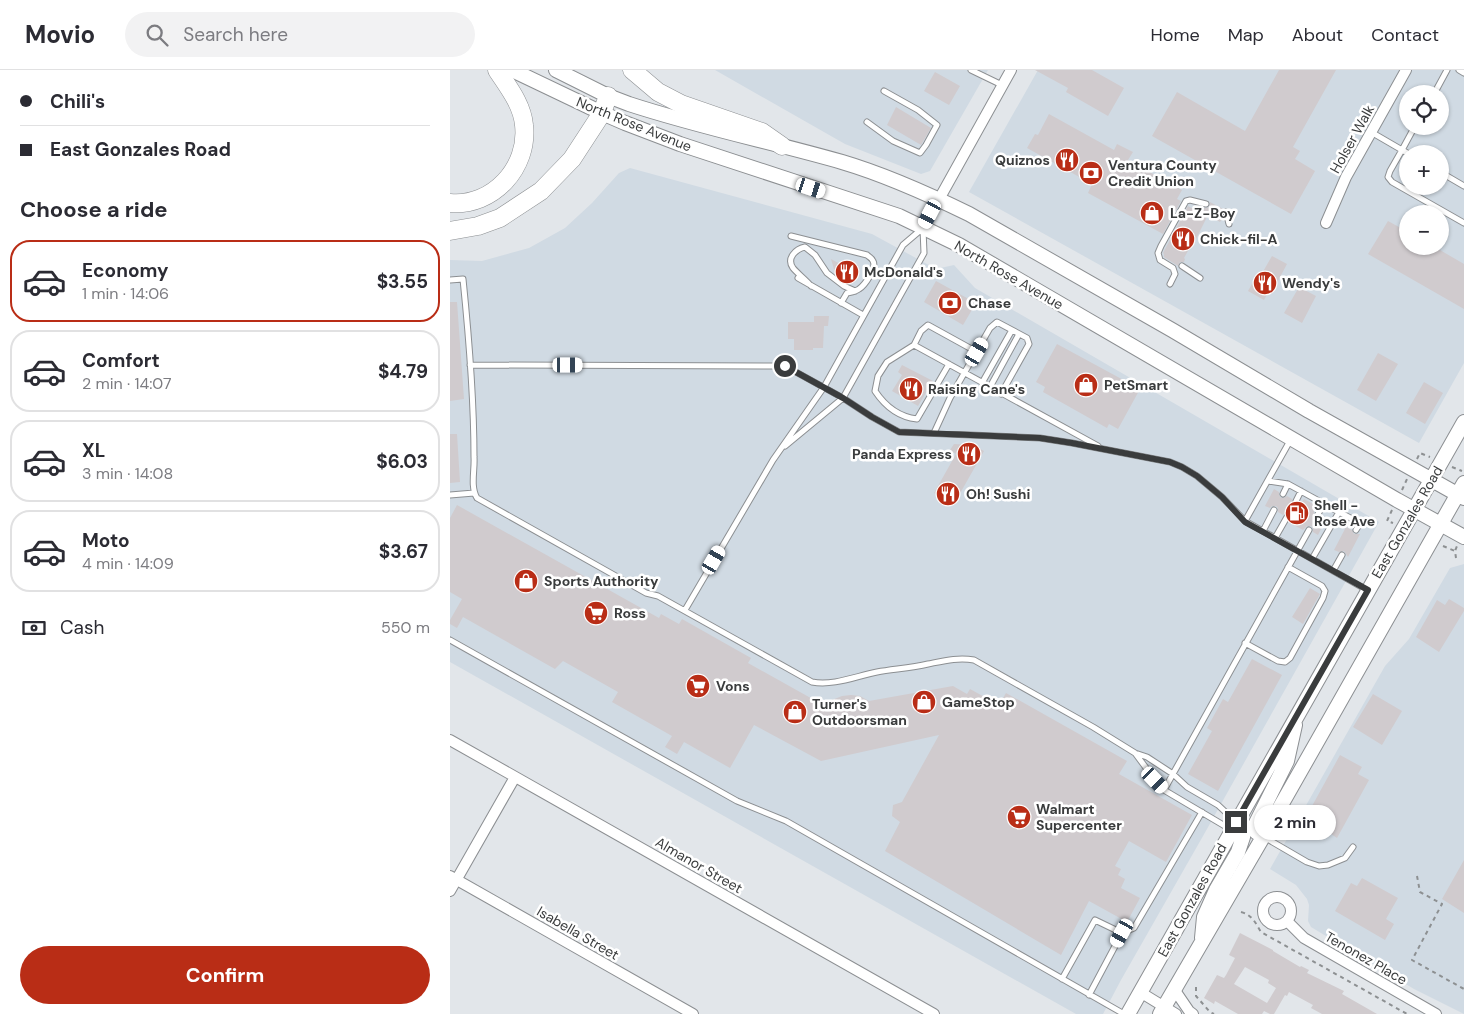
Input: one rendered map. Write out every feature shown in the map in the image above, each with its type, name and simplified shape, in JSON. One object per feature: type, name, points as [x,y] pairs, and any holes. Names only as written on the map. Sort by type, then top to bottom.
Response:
[{"type":"highway","points":[[450,203],[472,201],[488,195],[504,183],[518,163],[524,138],[524,124],[517,100],[497,70]]},
{"type":"highway","points":[[632,70],[658,92],[681,104],[762,132],[782,146]]},
{"type":"highway","points":[[450,231],[478,226],[500,218],[540,191],[572,159],[602,113],[608,96]]},
{"type":"main road","name":"North Rose Avenue","points":[[512,70],[602,113],[680,144],[899,216],[959,245],[1414,510],[1463,536]]},
{"type":"main road","name":"North Rose Avenue","points":[[556,70],[608,96],[661,113],[844,163],[938,199],[969,214],[1431,480],[1462,492]]},
{"type":"main road","name":"East Gonzales Road","points":[[1128,1014],[1464,422]]},
{"type":"main road","name":"East Gonzales Road","points":[[1167,1012],[1174,990],[1441,523],[1462,492]]},
{"type":"main road","points":[[1263,837],[1256,832],[1255,825],[1288,762],[1297,714]]},
{"type":"main road","points":[[1202,942],[1204,917],[1216,890],[1238,852],[1243,837],[1244,830],[1242,826],[1234,826]]},
{"type":"street","points":[[923,228],[1011,70]]},
{"type":"street","name":"Holser Walk","points":[[1326,223],[1346,177],[1406,70]]},
{"type":"street","name":"Almanor Street","points":[[450,740],[934,1014]]},
{"type":"street","points":[[450,891],[453,878],[515,777]]},
{"type":"street","name":"Isabella Street","points":[[453,878],[693,1014]]},
{"type":"street","name":"Tenonez Place","points":[[1287,920],[1304,938],[1436,1014]]},
{"type":"street","points":[[1174,990],[1193,1014]]},
{"type":"street","points":[[1140,992],[1167,1012]]},
{"type":"lane","points":[[971,70],[1003,85]]},
{"type":"lane","points":[[1439,85],[1447,70]]},
{"type":"lane","points":[[1459,70],[1464,73]]},
{"type":"lane","points":[[867,122],[893,141],[920,153],[926,145],[937,125],[918,110],[884,92]]},
{"type":"lane","points":[[1371,132],[1399,148]]},
{"type":"lane","points":[[1399,155],[1388,177],[1399,186]]},
{"type":"lane","points":[[1449,177],[1464,186]]},
{"type":"lane","points":[[1415,195],[1464,223]]},
{"type":"lane","points":[[1170,284],[1175,274],[1173,268],[1160,260],[1161,254],[1186,201],[1190,200],[1206,204]]},
{"type":"lane","points":[[685,610],[772,460],[824,387],[903,245],[923,228]]},
{"type":"lane","points":[[781,449],[843,398],[924,253],[923,228]]},
{"type":"lane","points":[[791,236],[867,255],[873,261],[872,272],[863,286],[856,291],[847,293],[841,302]]},
{"type":"lane","points":[[811,286],[793,267],[791,261],[792,255],[800,248],[806,247],[815,255],[827,273],[844,286],[856,291]]},
{"type":"lane","points":[[1182,266],[1200,278]]},
{"type":"lane","points":[[798,278],[863,315]]},
{"type":"lane","points":[[450,280],[464,279],[473,396],[474,493],[477,498],[646,593],[658,596],[685,610],[812,682],[838,681],[958,658],[974,660],[1100,730],[1135,753],[1147,757],[1173,774],[1187,787],[1218,805],[1234,826]]},
{"type":"lane","points":[[934,433],[950,398],[990,328],[996,322],[1027,338],[1029,344],[1002,394]]},
{"type":"lane","points":[[949,364],[917,419],[907,418],[882,402],[875,391],[878,376],[887,362],[914,345],[921,331],[928,325],[977,352]]},
{"type":"lane","points":[[982,383],[1012,330]]},
{"type":"lane","points":[[990,387],[1019,334]]},
{"type":"lane","points":[[914,345],[1104,449]]},
{"type":"lane","points":[[470,365],[785,366],[899,432],[1040,438],[1170,462],[1197,476],[1222,497],[1245,522],[1368,590]]},
{"type":"lane","points":[[1245,522],[1292,438]]},
{"type":"lane","points":[[1268,481],[1288,484],[1358,522],[1356,530]]},
{"type":"lane","points":[[1283,494],[1288,484]]},
{"type":"lane","points":[[1296,501],[1301,491]]},
{"type":"lane","points":[[450,495],[474,493]]},
{"type":"lane","points":[[1318,514],[1324,504]]},
{"type":"lane","points":[[1262,531],[1274,510]]},
{"type":"lane","points":[[1312,559],[1339,512]]},
{"type":"lane","points":[[1275,538],[1287,517]]},
{"type":"lane","points":[[1164,790],[1309,530]]},
{"type":"lane","points":[[1333,571],[1342,555]]},
{"type":"lane","points":[[1246,643],[1278,661],[1285,662],[1290,658],[1325,591],[1322,586],[1288,567]]},
{"type":"lane","points":[[450,640],[737,800],[786,821],[1124,1014]]},
{"type":"lane","points":[[1135,753],[1164,790],[1202,812],[1234,826]]},
{"type":"lane","points":[[1089,995],[1122,933],[1134,928],[1202,812]]},
{"type":"lane","points":[[1263,837],[1307,862],[1319,866],[1328,865],[1345,858],[1354,847]]},
{"type":"lane","points":[[1062,979],[1095,920],[1122,933]]},
{"type":"path","points":[[1455,552],[1456,558]]},
{"type":"path","points":[[1418,876],[1420,892],[1442,904],[1412,960],[1464,989]]},
{"type":"path","points":[[1241,912],[1247,913],[1253,918],[1261,932],[1407,1014]]},
{"type":"path","points":[[1196,987],[1196,996],[1214,1014]]},
{"type":"shaded area","points":[[715,70],[988,70],[930,171],[921,174],[845,144]]},
{"type":"shaded area","points":[[1038,70],[1464,70],[1464,363],[1419,443],[969,192]]},
{"type":"shaded area","points":[[630,168],[872,234],[936,269],[954,265],[975,288],[1379,522],[1103,1014],[1076,1014],[450,662],[450,260],[482,261],[529,248],[565,228],[592,203],[619,173]]},
{"type":"shaded area","points":[[1464,564],[1464,1014],[1414,989],[1311,927],[1308,921],[1309,905],[1307,899],[1296,885],[1270,869],[1385,666],[1409,639],[1450,568]]},
{"type":"building","points":[[1035,70],[1092,70],[1124,88],[1108,116],[1066,92],[1068,88]]},
{"type":"building","points":[[1279,70],[1336,70],[1293,147],[1300,151],[1295,159],[1315,171],[1291,214],[1152,136],[1177,92],[1245,131]]},
{"type":"building","points":[[935,72],[960,86],[949,105],[924,91]]},
{"type":"building","points":[[896,107],[931,128],[921,145],[887,125]]},
{"type":"building","points":[[1049,114],[1114,150],[1117,144],[1133,152],[1128,160],[1182,190],[1177,199],[1181,201],[1163,234],[1088,193],[1092,184],[1027,148],[1035,134],[1038,135]]},
{"type":"building","points":[[1210,202],[1223,209],[1223,218],[1220,222],[1202,212],[1204,208],[1209,207]]},
{"type":"building","name":"Chick-fil-A","points":[[1188,206],[1207,217],[1184,258],[1184,262],[1180,262],[1178,266],[1164,257],[1163,253]]},
{"type":"building","points":[[1388,221],[1399,227],[1399,255],[1448,255],[1464,264],[1464,309],[1368,254]]},
{"type":"building","name":"Wendy's","points":[[1272,256],[1287,264],[1272,292],[1269,291],[1264,300],[1248,291],[1258,273],[1261,275]]},
{"type":"building","name":"McDonald's","points":[[831,259],[842,265],[844,262],[860,271],[852,283],[835,273]]},
{"type":"building","name":"Chase","points":[[936,281],[976,303],[963,325],[924,302]]},
{"type":"building","points":[[1299,287],[1316,296],[1302,323],[1284,313]]},
{"type":"building","points":[[450,302],[457,302],[464,399],[450,401]]},
{"type":"building","points":[[814,316],[829,316],[828,326],[824,326],[823,348],[794,350],[794,339],[788,339],[788,322],[814,322]]},
{"type":"building","name":"PetSmart","points":[[1057,344],[1140,389],[1118,429],[1109,424],[1107,428],[1043,392],[1045,387],[1036,382]]},
{"type":"building","points":[[1378,353],[1398,364],[1376,401],[1357,390]]},
{"type":"building","name":"Raising Cane's","points":[[902,365],[933,381],[918,406],[892,391],[902,375],[898,372]]},
{"type":"building","points":[[1424,382],[1443,393],[1425,424],[1406,413]]},
{"type":"building","points":[[450,434],[457,434],[460,482],[450,483]]},
{"type":"building","points":[[954,444],[973,445],[984,451],[954,504],[934,493],[956,454],[950,450]]},
{"type":"building","name":"Shell - Rose Ave","points":[[1274,489],[1279,492],[1281,498],[1287,496],[1292,499],[1294,505],[1301,504],[1304,499],[1317,506],[1314,511],[1314,517],[1322,516],[1326,519],[1318,535],[1313,532],[1311,526],[1307,526],[1303,530],[1290,523],[1292,520],[1289,513],[1283,515],[1278,512],[1276,506],[1270,508],[1265,506]]},
{"type":"building","points":[[457,505],[659,618],[661,614],[679,624],[682,619],[751,658],[748,663],[825,706],[832,700],[842,696],[860,696],[869,701],[953,686],[967,694],[970,689],[999,705],[1006,693],[1127,761],[1119,774],[1192,815],[1166,862],[1129,841],[1115,866],[1121,869],[1118,875],[1125,879],[1121,888],[1140,898],[1127,922],[1089,901],[1061,955],[885,851],[900,822],[892,816],[893,805],[902,802],[939,735],[821,761],[754,725],[730,768],[684,742],[677,754],[665,747],[672,736],[612,702],[618,692],[563,661],[555,669],[463,617],[457,628],[450,624],[450,620],[462,599],[450,592],[450,518]]},
{"type":"building","points":[[1346,527],[1352,530],[1354,534],[1360,534],[1348,557],[1344,551],[1334,550]]},
{"type":"building","points":[[1310,588],[1320,594],[1303,624],[1292,617]]},
{"type":"building","points":[[1449,599],[1464,608],[1464,611],[1439,652],[1416,637],[1437,600],[1445,605]]},
{"type":"building","points":[[1252,659],[1282,675],[1218,791],[1188,774],[1212,731],[1207,728],[1223,699],[1228,702]]},
{"type":"building","points":[[1373,694],[1402,711],[1382,745],[1353,727]]},
{"type":"building","points":[[1340,755],[1362,767],[1358,774],[1369,780],[1337,838],[1306,817]]},
{"type":"building","points":[[1464,860],[1464,913],[1442,899]]},
{"type":"building","points":[[1362,878],[1398,898],[1386,919],[1394,924],[1385,940],[1335,911],[1351,883],[1357,886]]},
{"type":"building","points":[[1240,933],[1300,967],[1309,970],[1307,973],[1344,991],[1342,994],[1377,1014],[1322,1014],[1311,1008],[1313,1005],[1289,992],[1287,996],[1285,995],[1274,1014],[1264,1011],[1262,1014],[1238,1014],[1215,1001],[1214,1004],[1204,998],[1217,975],[1224,978],[1226,975],[1235,958],[1229,955]],"holes":[[[1245,967],[1269,980],[1268,983],[1276,988],[1267,1003],[1234,984]]]},
{"type":"place","name":"Quiznos","points":[[1067,160]]},
{"type":"place","name":"Ventura County Credit Union","points":[[1091,173]]},
{"type":"place","name":"La-Z-Boy","points":[[1152,213]]},
{"type":"place","name":"Chick-fil-A","points":[[1183,239]]},
{"type":"place","name":"McDonald's","points":[[847,272]]},
{"type":"place","name":"Wendy's","points":[[1265,283]]},
{"type":"place","name":"Chase","points":[[950,303]]},
{"type":"place","name":"PetSmart","points":[[1086,385]]},
{"type":"place","name":"Raising Cane's","points":[[911,389]]},
{"type":"place","name":"Panda Express","points":[[969,454]]},
{"type":"place","name":"Oh! Sushi","points":[[948,494]]},
{"type":"place","name":"Shell - Rose Ave","points":[[1297,513]]},
{"type":"place","name":"Sports Authority","points":[[526,581]]},
{"type":"place","name":"Ross","points":[[596,613]]},
{"type":"place","name":"Vons","points":[[698,686]]},
{"type":"place","name":"GameStop","points":[[924,702]]},
{"type":"place","name":"Turner's Outdoorsman","points":[[795,712]]},
{"type":"place","name":"Walmart Supercenter","points":[[1019,817]]},
{"type":"route","points":[[785,366],[899,432],[1040,438],[1170,462],[1197,476],[1222,497],[1245,522],[1368,590],[1236,822]]}]
